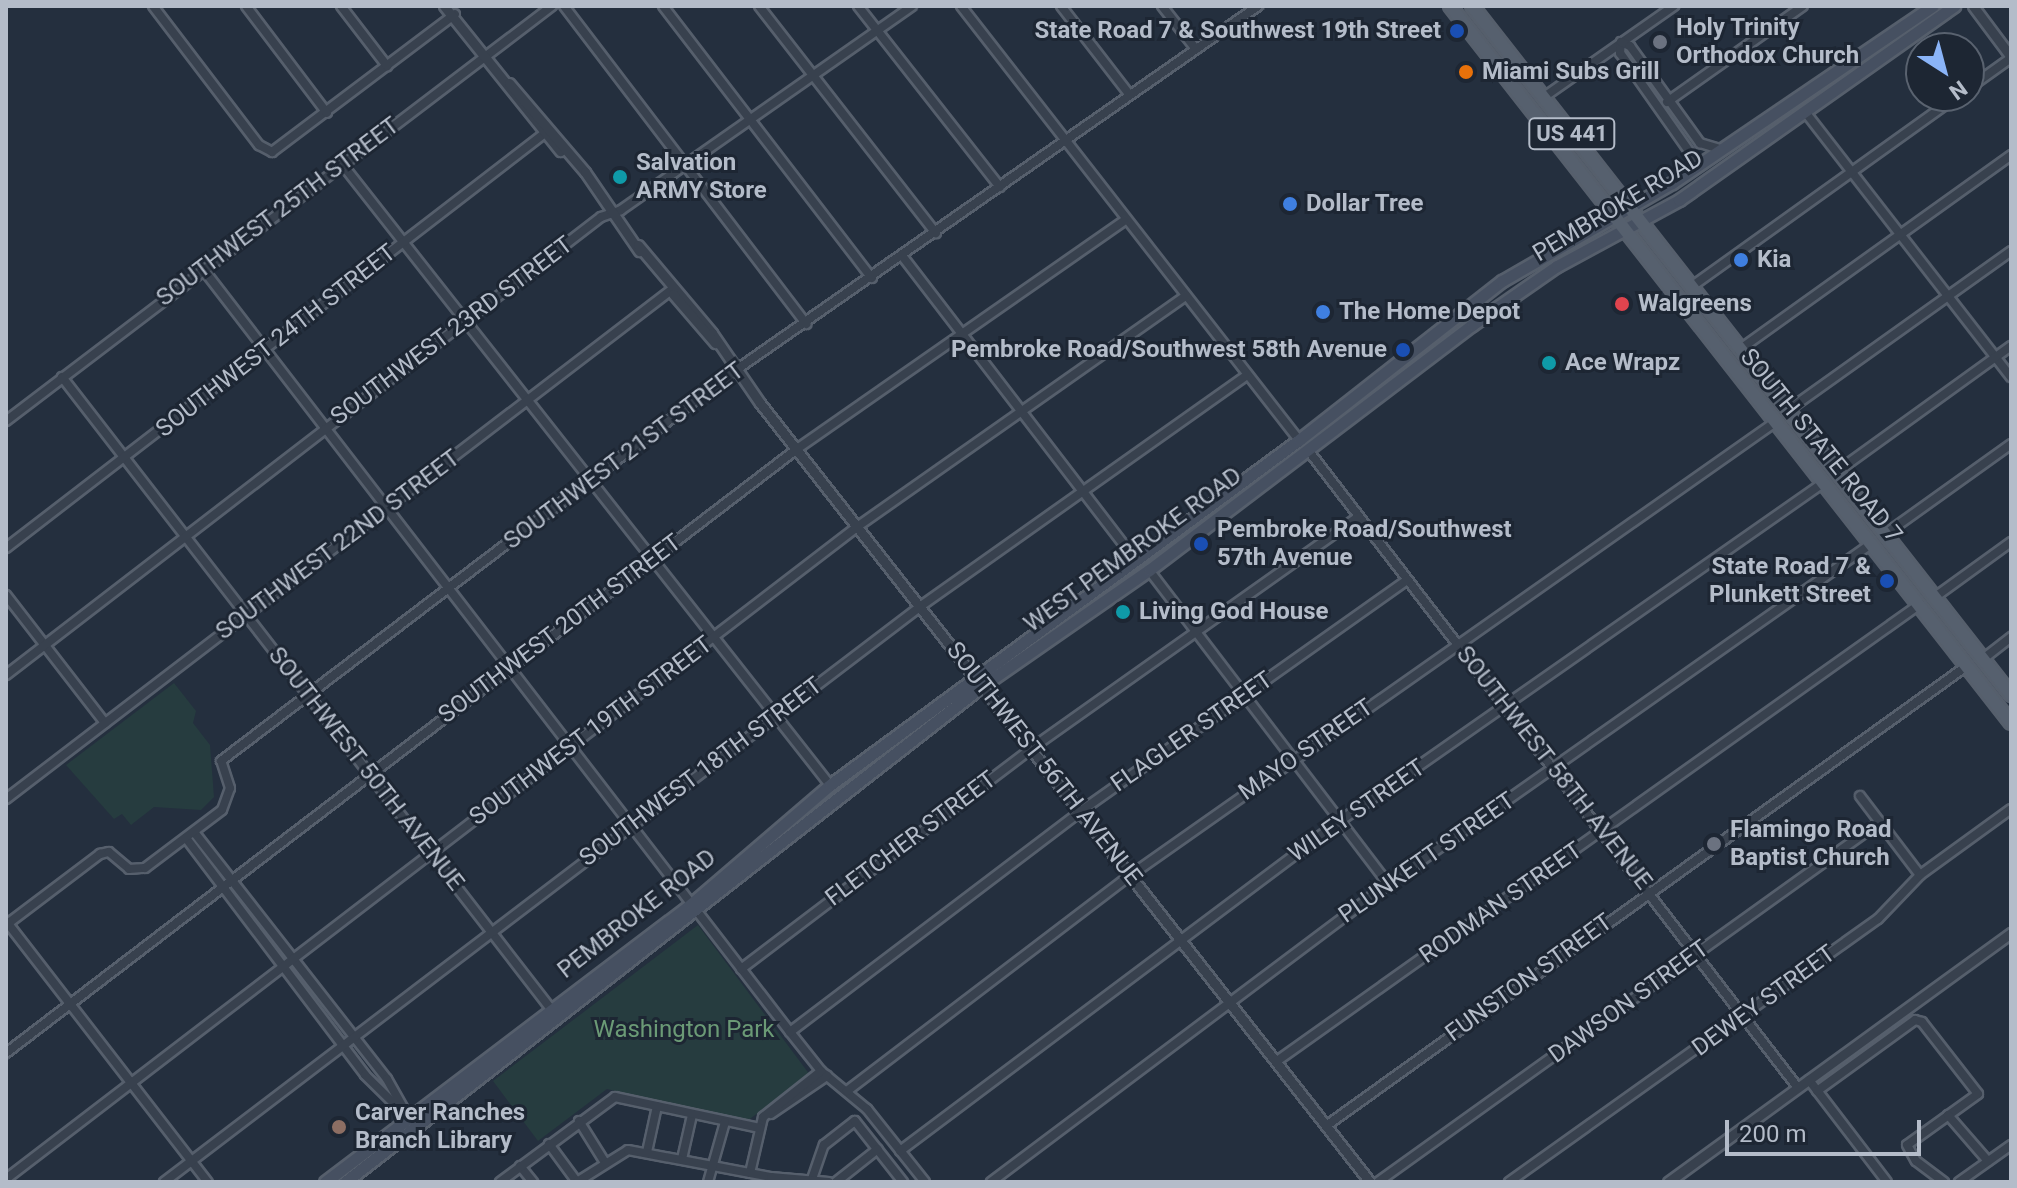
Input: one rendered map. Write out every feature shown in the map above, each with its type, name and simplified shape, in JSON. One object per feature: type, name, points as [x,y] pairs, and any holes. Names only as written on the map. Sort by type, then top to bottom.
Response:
[{"type":"main road","name":"SOUTH STATE ROAD 7","points":[[1450,6],[1774,423],[1957,650],[2011,723]]},
{"type":"main road","name":"PEMBROKE ROAD","points":[[1299,440],[1502,281],[1691,169],[1932,6]]},
{"type":"main road","name":"PEMBROKE ROAD","points":[[1308,450],[1524,289],[1640,222],[1806,113],[1954,6]]},
{"type":"main road","name":"SOUTH STATE ROAD 7","points":[[1471,8],[2011,695]]},
{"type":"main road","points":[[1806,113],[1810,93],[1873,45]]},
{"type":"main road","points":[[1308,450],[1359,394]]},
{"type":"main road","points":[[1250,493],[1294,454],[1299,440]]},
{"type":"main road","name":"WEST PEMBROKE ROAD","points":[[978,682],[1299,440]]},
{"type":"main road","name":"WEST PEMBROKE ROAD","points":[[978,682],[1149,570],[1308,450]]},
{"type":"main road","points":[[1810,467],[1835,473]]},
{"type":"main road","points":[[1823,483],[1837,482],[1848,490]]},
{"type":"main road","points":[[1149,570],[1155,556],[1185,534],[1197,516]]},
{"type":"main road","points":[[1094,606],[1129,576],[1136,561]]},
{"type":"main road","points":[[1957,650],[1983,659]]},
{"type":"main road","points":[[1968,665],[1997,678]]},
{"type":"main road","name":"PEMBROKE ROAD","points":[[326,1182],[342,1176],[551,1009],[694,908],[830,785],[978,682]]},
{"type":"main road","name":"PEMBROKE ROAD","points":[[413,1122],[497,1065],[564,1013],[856,784],[978,682]]},
{"type":"main road","points":[[856,784],[854,776],[886,744]]},
{"type":"main road","points":[[795,831],[801,819],[827,797],[830,785]]},
{"type":"main road","points":[[564,1013],[606,968]]},
{"type":"main road","points":[[497,1065],[544,1023],[551,1009]]},
{"type":"street","points":[[153,6],[259,145],[272,152],[327,113],[454,10]]},
{"type":"street","points":[[246,6],[327,113]]},
{"type":"street","points":[[341,6],[387,66]]},
{"type":"street","name":"SOUTHWEST 56TH AVENUE","points":[[444,6],[454,10],[484,53],[718,345],[1370,1182]]},
{"type":"street","name":"SOUTHWEST 25TH STREET","points":[[6,421],[484,53],[552,6]]},
{"type":"street","points":[[564,6],[806,324]]},
{"type":"street","points":[[663,6],[872,278]]},
{"type":"street","points":[[759,6],[936,233]]},
{"type":"street","points":[[858,6],[1000,187]]},
{"type":"street","name":"SOUTHWEST 23RD STREET","points":[[6,675],[612,212],[685,165],[912,6]]},
{"type":"street","points":[[961,6],[1299,440]]},
{"type":"street","points":[[1061,6],[1129,94]]},
{"type":"street","points":[[1162,6],[1196,49]]},
{"type":"street","name":"SOUTHWEST 21ST STREET","points":[[190,835],[230,798],[221,761],[737,370],[903,257],[1129,94],[1258,6]]},
{"type":"street","points":[[1544,97],[1674,6]]},
{"type":"street","points":[[1659,108],[1803,6]]},
{"type":"street","points":[[1973,6],[2011,57],[1985,76]]},
{"type":"street","points":[[1621,42],[1630,46],[1700,143],[1720,149]]},
{"type":"street","points":[[1621,42],[1620,53],[1691,154],[1691,169]]},
{"type":"street","name":"SOUTHWEST 56TH AVENUE","points":[[509,83],[545,133],[587,179]]},
{"type":"street","points":[[1691,287],[1936,112]]},
{"type":"street","points":[[1806,113],[2011,377]]},
{"type":"street","name":"SOUTHWEST 24TH STREET","points":[[6,548],[545,133]]},
{"type":"street","points":[[1739,350],[2011,155]]},
{"type":"street","points":[[342,164],[830,785]]},
{"type":"street","name":"SOUTHWEST 20TH STREET","points":[[6,1053],[797,449],[1125,220]]},
{"type":"street","name":"SOUTHWEST 56TH AVENUE","points":[[638,245],[670,291],[718,345]]},
{"type":"street","points":[[1787,411],[2011,251]]},
{"type":"street","points":[[903,257],[1136,561]]},
{"type":"street","points":[[203,269],[634,823],[694,908],[790,1032],[824,1074],[847,1091],[925,1182]]},
{"type":"street","name":"SOUTHWEST 22ND STREET","points":[[6,799],[670,291]]},
{"type":"street","name":"SOUTHWEST 19TH STREET","points":[[6,1179],[857,527],[1186,296]]},
{"type":"street","points":[[1835,473],[2011,346]]},
{"type":"street","name":"SOUTHWEST 18TH STREET","points":[[164,1182],[921,606],[1247,375]]},
{"type":"street","name":"SOUTHWEST 50TH AVENUE","points":[[62,377],[551,1009]]},
{"type":"street","name":"MAYO STREET","points":[[847,1091],[1131,875],[1774,423]]},
{"type":"street","points":[[1884,535],[2011,444]]},
{"type":"street","name":"SOUTHWEST 58TH AVENUE","points":[[1308,450],[1698,953],[1798,1088]]},
{"type":"street","name":"WILEY STREET","points":[[900,1151],[1340,821],[1506,709],[1823,483]]},
{"type":"street","name":"FLETCHER STREET","points":[[741,969],[1032,748],[1358,517]]},
{"type":"street","points":[[1935,597],[2011,542]]},
{"type":"street","name":"PLUNKETT STREET","points":[[991,1182],[1388,884],[1871,544]]},
{"type":"street","points":[[1149,570],[1388,884]]},
{"type":"street","name":"FLAGLER STREET","points":[[790,1032],[1081,811],[1407,580]]},
{"type":"street","points":[[6,595],[105,723]]},
{"type":"street","name":"RODMAN STREET","points":[[1277,1061],[1920,604]]},
{"type":"street","points":[[1983,659],[2011,637]]},
{"type":"street","name":"FUNSTON STREET","points":[[1326,1126],[1649,891],[1968,665]]},
{"type":"street","points":[[1860,796],[1920,875]]},
{"type":"street","name":"DEWEY STREET","points":[[1509,1182],[1878,919],[1920,875],[2011,809]]},
{"type":"street","name":"DAWSON STREET","points":[[1378,1182],[1880,822]]},
{"type":"street","points":[[190,835],[232,880],[354,1037],[413,1122]]},
{"type":"street","points":[[190,835],[137,870],[109,852],[100,854],[7,923],[208,1182]]},
{"type":"street","points":[[190,835],[223,886],[344,1046],[413,1122]]},
{"type":"street","points":[[1668,1182],[2011,933]]},
{"type":"street","points":[[1817,1091],[1915,1020],[1928,1028],[1978,1094],[1907,1145],[1916,1161],[1944,1182]]},
{"type":"street","points":[[750,1173],[763,1117],[783,1110],[824,1074]]},
{"type":"street","points":[[1809,1080],[1887,1182]]},
{"type":"street","points":[[500,1182],[615,1097],[760,1128]]},
{"type":"street","points":[[647,1152],[657,1106]]},
{"type":"street","points":[[682,1159],[692,1115]]},
{"type":"street","points":[[1948,1115],[1988,1161]]},
{"type":"street","points":[[579,1121],[604,1161]]},
{"type":"street","points":[[812,1179],[824,1145],[855,1121],[903,1182]]},
{"type":"street","points":[[708,1182],[725,1122]]},
{"type":"street","points":[[549,1144],[577,1182],[622,1151],[647,1152],[750,1173],[829,1182]]},
{"type":"street","points":[[1959,1182],[2011,1145]]},
{"type":"street","points":[[836,1182],[878,1149]]},
{"type":"street","points":[[520,1166],[533,1182]]},
{"type":"green space","points":[[174,683],[196,711],[193,723],[210,745],[214,797],[201,810],[154,807],[131,825],[122,814],[114,819],[66,765]]},
{"type":"green space","name":"Washington Park","points":[[698,925],[810,1075],[747,1121],[607,1089],[538,1141],[493,1081]]},
{"type":"place","name":"State Road 7 & Southwest 19th Street","points":[[1457,31]]},
{"type":"place","name":"Holy Trinity Orthodox Church","points":[[1660,42]]},
{"type":"place","name":"Miami Subs Grill","points":[[1466,72]]},
{"type":"place","name":"Salvation ARMY Store","points":[[620,177]]},
{"type":"place","name":"Dollar Tree","points":[[1290,204]]},
{"type":"place","name":"Kia","points":[[1741,260]]},
{"type":"place","name":"Walgreens","points":[[1622,304]]},
{"type":"place","name":"The Home Depot","points":[[1323,312]]},
{"type":"place","name":"Pembroke Road/Southwest 58th Avenue","points":[[1403,350]]},
{"type":"place","name":"Ace Wrapz","points":[[1549,363]]},
{"type":"place","name":"Pembroke Road/Southwest 57th Avenue","points":[[1201,544]]},
{"type":"place","name":"State Road 7 & Plunkett Street","points":[[1887,581]]},
{"type":"place","name":"Living God House","points":[[1123,612]]},
{"type":"place","name":"Flamingo Road Baptist Church","points":[[1714,844]]},
{"type":"place","name":"Carver Ranches Branch Library","points":[[339,1127]]}]
